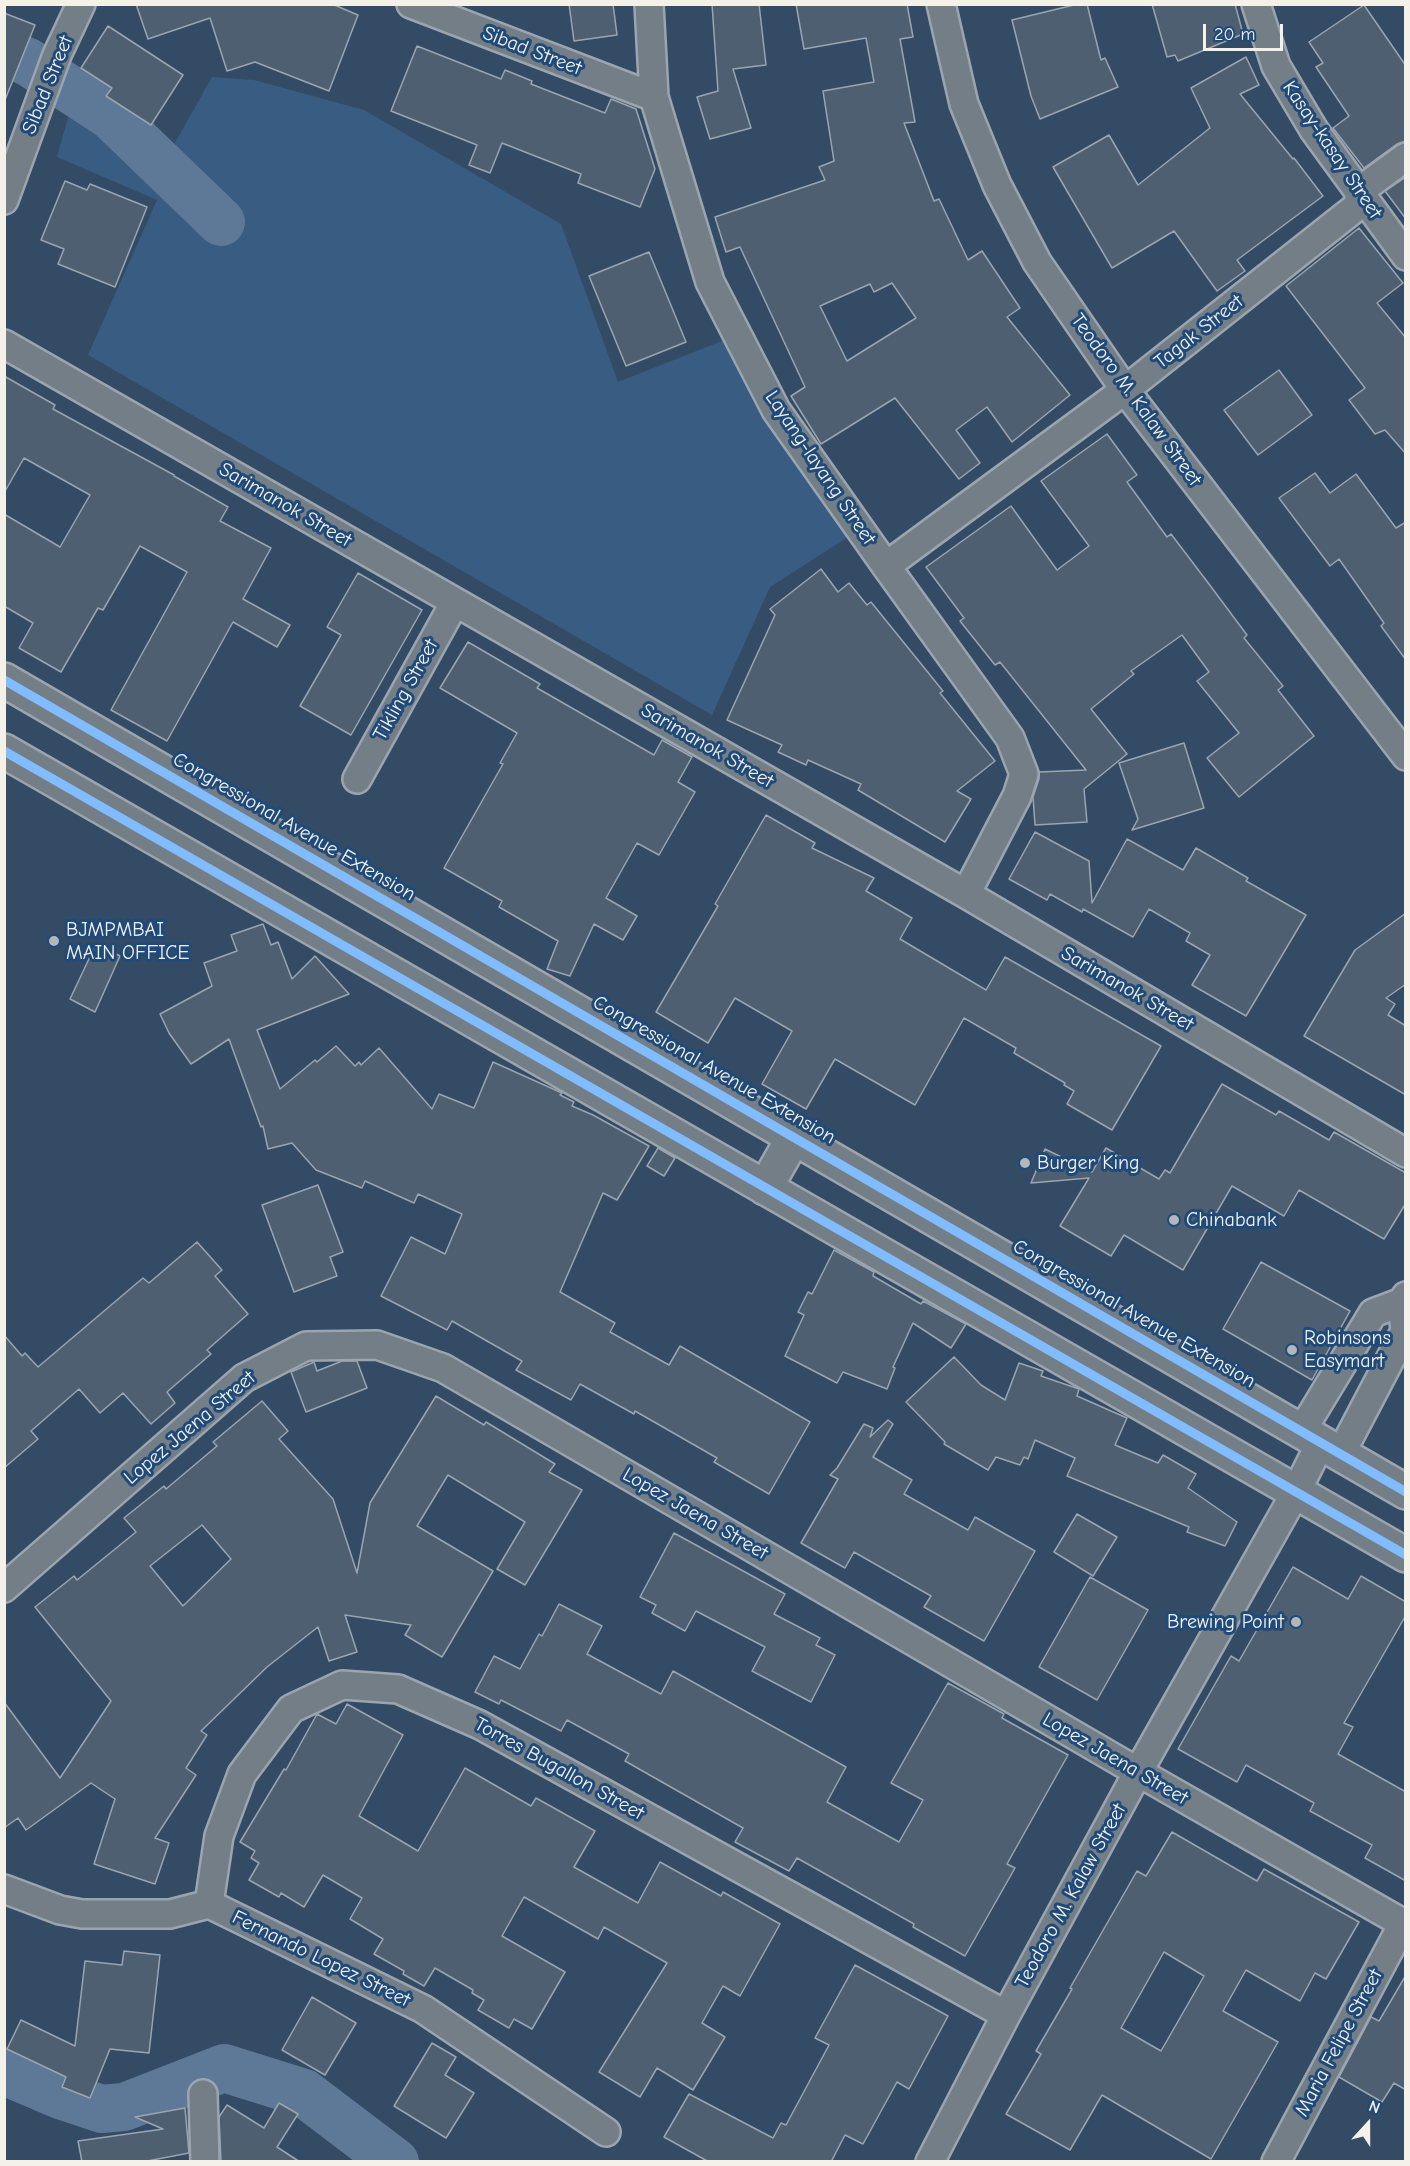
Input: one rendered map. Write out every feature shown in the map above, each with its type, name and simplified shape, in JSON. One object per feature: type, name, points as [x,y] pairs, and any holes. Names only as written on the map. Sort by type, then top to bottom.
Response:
[{"type":"main road","name":"Congressional Avenue Extension","points":[[4,680],[1406,1492]]},
{"type":"main road","points":[[4,751],[1406,1555]]},
{"type":"main road","points":[[765,1188],[794,1137]]},
{"type":"street","name":"Sibad Street","points":[[4,200],[57,55],[81,4]]},
{"type":"street","name":"Sibad Street","points":[[411,4],[654,97]]},
{"type":"street","name":"Layang-layang Street","points":[[649,4],[654,97],[710,282],[776,410],[1010,738],[1024,774],[1017,796],[966,894]]},
{"type":"street","name":"Teodoro M. Kalaw Street","points":[[941,4],[964,104],[997,185],[1037,262],[1125,390],[1406,756]]},
{"type":"street","name":"Kasay-kasay Street","points":[[1256,4],[1276,66],[1314,130],[1406,256]]},
{"type":"street","name":"Tagak Street","points":[[886,566],[1125,390],[1361,197],[1406,157]]},
{"type":"street","name":"Sarimanok Street","points":[[4,344],[966,894],[1406,1153]]},
{"type":"street","name":"Tikling Street","points":[[357,778],[455,602]]},
{"type":"street","name":"Teodoro M. Kalaw Street","points":[[930,2162],[1006,2015],[1138,1772],[1296,1492],[1320,1444],[1373,1313],[1404,1299],[1405,1331],[1320,1444]]},
{"type":"street","name":"Lopez Jaena Street","points":[[4,1588],[243,1377],[306,1346],[377,1345],[443,1368],[472,1384],[1404,1925]]},
{"type":"street","name":"Torres Bugallon Street","points":[[209,1904],[219,1836],[242,1774],[291,1709],[342,1685],[398,1689],[480,1725],[1006,2015]]},
{"type":"street","name":"Fernando Lopez Street","points":[[4,1889],[60,1910],[82,1914],[170,1914],[209,1904],[423,2009],[606,2132]]},
{"type":"street","name":"Maria Felipe Street","points":[[1276,2162],[1404,1925]]},
{"type":"street","points":[[203,2094],[205,2162]]},
{"type":"shaded area","points":[[212,77],[254,80],[364,110],[561,224],[618,382],[727,339],[848,537],[770,587],[712,715],[88,355],[157,200],[57,157],[78,82],[172,148]]},
{"type":"building","points":[[136,4],[332,4],[358,15],[329,91],[255,62],[227,71],[210,18],[148,39]]},
{"type":"building","points":[[569,4],[613,4],[617,35],[574,41]]},
{"type":"building","points":[[712,4],[759,4],[766,65],[733,69],[751,128],[710,139],[697,97],[718,91]]},
{"type":"building","points":[[796,4],[907,4],[913,37],[900,39],[915,122],[904,123],[934,201],[939,199],[968,260],[982,251],[1020,308],[1007,317],[1070,395],[1012,442],[987,407],[956,430],[980,463],[959,479],[895,398],[821,444],[791,396],[805,387],[740,247],[726,252],[715,217],[825,180],[819,167],[834,161],[823,91],[874,82],[866,38],[804,49]],"holes":[[[892,283],[916,318],[847,361],[820,306],[870,284],[874,292]]]},
{"type":"building","points":[[1078,4],[1087,4],[1101,60],[1105,58],[1118,87],[1040,119],[1031,96],[1012,20]]},
{"type":"building","points":[[1152,4],[1235,4],[1243,34],[1178,61],[1175,55],[1167,57]]},
{"type":"building","points":[[1364,5],[1406,66],[1406,141],[1397,144],[1364,168],[1333,128],[1349,116],[1316,67],[1323,63],[1309,42]]},
{"type":"building","points":[[4,13],[35,25],[5,100],[4,100]]},
{"type":"building","points":[[108,26],[183,75],[151,125],[106,96],[112,88],[81,68]]},
{"type":"building","points":[[417,46],[501,79],[505,70],[532,81],[531,84],[605,113],[611,99],[636,109],[655,169],[640,207],[578,183],[581,174],[502,143],[490,173],[469,165],[477,145],[391,111]]},
{"type":"building","points":[[1246,57],[1259,85],[1240,94],[1323,196],[1237,260],[1245,271],[1217,291],[1174,231],[1112,268],[1053,167],[1109,135],[1138,185],[1210,128],[1191,88]]},
{"type":"building","points":[[1406,177],[1406,219],[1385,191]]},
{"type":"building","points":[[65,181],[87,190],[90,184],[147,207],[115,287],[58,264],[64,249],[41,240]]},
{"type":"building","points":[[1359,228],[1403,283],[1377,303],[1406,338],[1406,454],[1385,430],[1375,434],[1349,400],[1365,388],[1286,286]]},
{"type":"building","points":[[649,252],[686,342],[626,366],[589,276]]},
{"type":"building","points":[[1279,370],[1312,415],[1258,455],[1224,410]]},
{"type":"building","points":[[4,376],[55,405],[53,409],[228,507],[220,521],[271,548],[243,599],[290,625],[277,647],[233,622],[167,741],[111,710],[187,572],[140,546],[103,610],[98,608],[61,672],[19,648],[33,623],[4,606],[4,514],[60,547],[90,495],[24,458],[4,493]]},
{"type":"building","points":[[1107,434],[1137,475],[1127,482],[1167,537],[1171,534],[1247,635],[1244,638],[1283,686],[1278,690],[1314,736],[1239,797],[1207,758],[1239,733],[1197,681],[1209,672],[1182,635],[1131,671],[1134,674],[1091,709],[1127,754],[1084,789],[1087,822],[1035,825],[1033,797],[1039,772],[1086,770],[1000,662],[995,665],[960,621],[964,618],[926,567],[1011,506],[1057,570],[1089,546],[1041,481]]},
{"type":"building","points":[[1315,473],[1330,493],[1356,474],[1396,528],[1406,522],[1406,660],[1381,626],[1384,623],[1339,559],[1330,566],[1279,498]]},
{"type":"building","points":[[821,569],[838,592],[849,583],[867,605],[871,602],[943,691],[940,693],[995,761],[957,791],[971,799],[945,842],[858,790],[861,784],[808,760],[806,765],[778,752],[782,745],[727,720],[775,615],[770,609]]},
{"type":"building","points":[[358,573],[422,610],[351,735],[300,706],[341,635],[327,627]]},
{"type":"building","points":[[468,642],[540,684],[537,688],[654,755],[662,740],[692,757],[678,782],[695,792],[659,855],[637,843],[606,898],[637,916],[623,940],[594,924],[570,976],[547,969],[558,941],[499,907],[502,901],[444,868],[503,764],[500,763],[517,733],[440,688]]},
{"type":"building","points":[[1184,743],[1204,808],[1132,830],[1138,819],[1119,763]]},
{"type":"building","points":[[766,815],[815,843],[812,848],[874,878],[866,891],[912,918],[900,939],[986,990],[1005,957],[1161,1046],[1112,1130],[1067,1104],[1074,1091],[1064,1085],[1065,1083],[1014,1053],[1016,1048],[964,1018],[915,1105],[835,1059],[806,1109],[762,1084],[792,1031],[735,998],[708,1043],[656,1012],[718,906],[715,904]]},
{"type":"building","points":[[1035,832],[1089,861],[1092,903],[1127,839],[1183,870],[1196,848],[1248,878],[1246,881],[1306,915],[1246,1016],[1192,985],[1210,955],[1186,941],[1190,933],[1149,909],[1133,937],[1083,909],[1082,912],[1050,894],[1047,900],[1009,879]]},
{"type":"building","points":[[1406,913],[1406,984],[1386,998],[1395,1004],[1388,1015],[1406,1026],[1406,1095],[1304,1036],[1355,950]]},
{"type":"building","points":[[263,924],[271,945],[278,942],[292,979],[315,956],[349,994],[257,1030],[280,1089],[336,1046],[355,1066],[359,1062],[361,1065],[379,1048],[432,1109],[439,1094],[474,1108],[493,1062],[562,1093],[560,1095],[574,1102],[572,1106],[649,1146],[617,1200],[603,1193],[560,1292],[615,1323],[610,1332],[669,1365],[680,1346],[810,1422],[769,1494],[714,1462],[717,1458],[635,1411],[634,1414],[580,1384],[571,1400],[516,1370],[522,1361],[452,1321],[447,1330],[381,1296],[411,1237],[445,1254],[462,1214],[418,1194],[414,1203],[365,1181],[362,1188],[316,1170],[292,1143],[268,1149],[263,1126],[261,1127],[229,1039],[191,1064],[169,1033],[160,1014],[212,986],[204,963],[237,951],[231,935]]},
{"type":"building","points":[[96,944],[120,956],[95,1012],[70,999]]},
{"type":"building","points":[[1222,1084],[1276,1115],[1279,1111],[1329,1140],[1334,1132],[1406,1173],[1406,1203],[1384,1239],[1299,1190],[1284,1216],[1232,1186],[1183,1270],[1124,1235],[1111,1256],[1060,1226],[1089,1178],[1031,1183],[1045,1149],[1092,1172],[1106,1148],[1159,1179],[1165,1170],[1170,1173]]},
{"type":"building","points":[[658,1148],[675,1158],[664,1176],[647,1166]]},
{"type":"building","points":[[318,1185],[343,1252],[330,1257],[337,1276],[294,1292],[262,1205]]},
{"type":"building","points":[[197,1242],[222,1270],[215,1276],[248,1314],[207,1350],[211,1354],[167,1392],[175,1403],[151,1424],[123,1393],[100,1413],[79,1389],[31,1431],[38,1439],[4,1468],[4,1335],[22,1356],[25,1353],[38,1367],[143,1278],[149,1283]]},
{"type":"building","points":[[834,1250],[874,1272],[873,1276],[921,1304],[923,1301],[966,1324],[951,1348],[913,1323],[893,1367],[895,1368],[887,1389],[843,1372],[837,1383],[785,1356],[804,1315],[798,1312],[808,1292],[812,1294]]},
{"type":"building","points":[[1261,1262],[1350,1311],[1312,1380],[1223,1329]]},
{"type":"building","points":[[954,1357],[981,1385],[1005,1400],[1019,1363],[1043,1371],[1041,1376],[1079,1389],[1077,1396],[1127,1418],[1115,1445],[1158,1463],[1163,1455],[1196,1474],[1188,1488],[1237,1522],[1225,1546],[1187,1532],[1189,1527],[1067,1476],[1075,1458],[1035,1440],[1028,1459],[1024,1457],[1020,1465],[996,1457],[988,1470],[944,1444],[945,1442],[906,1402]]},
{"type":"building","points":[[342,1361],[357,1361],[367,1388],[306,1412],[291,1372],[314,1362],[317,1371]]},
{"type":"building","points":[[436,1396],[484,1425],[486,1422],[555,1464],[549,1472],[582,1490],[525,1585],[497,1569],[525,1522],[448,1475],[417,1526],[493,1571],[442,1657],[405,1635],[411,1625],[345,1615],[357,1652],[329,1661],[318,1627],[267,1667],[201,1731],[207,1735],[186,1768],[196,1775],[155,1838],[169,1843],[155,1884],[94,1864],[115,1799],[91,1783],[26,1830],[18,1818],[4,1828],[4,1702],[60,1778],[111,1701],[35,1607],[74,1576],[77,1580],[136,1532],[124,1518],[164,1486],[166,1489],[217,1446],[213,1442],[262,1401],[288,1431],[279,1439],[333,1499],[357,1573],[370,1503]],"holes":[[[202,1525],[231,1559],[183,1606],[150,1566]]]},
{"type":"building","points":[[888,1420],[893,1424],[873,1457],[912,1480],[904,1494],[968,1530],[975,1517],[1035,1551],[984,1641],[924,1607],[931,1596],[854,1552],[845,1568],[801,1543],[838,1479],[830,1475],[837,1468],[864,1424],[873,1428],[870,1437]]},
{"type":"building","points":[[1077,1514],[1117,1537],[1093,1576],[1054,1552]]},
{"type":"building","points":[[674,1533],[785,1594],[774,1614],[820,1638],[816,1645],[835,1655],[811,1702],[752,1671],[765,1647],[696,1611],[685,1631],[652,1613],[656,1605],[640,1597]]},
{"type":"building","points":[[1293,1567],[1348,1599],[1361,1576],[1406,1602],[1406,1615],[1344,1723],[1353,1727],[1338,1754],[1406,1792],[1406,1881],[1365,1858],[1372,1845],[1310,1811],[1314,1803],[1246,1765],[1237,1782],[1178,1749],[1231,1656],[1239,1661]]},
{"type":"building","points":[[1090,1577],[1148,1610],[1097,1700],[1039,1667]]},
{"type":"building","points":[[559,1604],[602,1626],[587,1654],[661,1694],[673,1671],[846,1767],[827,1802],[899,1842],[923,1800],[891,1783],[948,1683],[1004,1714],[1002,1718],[1068,1755],[1007,1864],[1015,1868],[965,1956],[913,1927],[914,1924],[797,1858],[789,1871],[735,1842],[743,1828],[625,1761],[629,1754],[567,1720],[561,1731],[501,1700],[499,1704],[475,1692],[494,1656],[520,1669],[539,1634],[542,1636]]},
{"type":"building","points":[[347,1704],[403,1735],[359,1816],[418,1851],[465,1768],[531,1806],[536,1798],[595,1831],[574,1867],[638,1903],[660,1862],[721,1896],[723,1892],[780,1924],[740,1996],[723,1986],[702,2023],[725,2037],[693,2090],[657,2068],[640,2097],[599,2072],[667,1963],[604,1927],[598,1939],[524,1897],[502,1936],[565,1972],[532,2029],[514,2019],[509,2028],[478,2010],[484,2000],[472,1993],[473,1990],[435,1968],[424,1986],[403,1974],[404,1971],[374,1954],[383,1939],[350,1919],[362,1898],[323,1875],[304,1907],[281,1893],[279,1897],[249,1880],[259,1863],[251,1858],[255,1851],[240,1842],[284,1769],[286,1770],[317,1714],[336,1724]]},
{"type":"building","points":[[1172,1832],[1257,1881],[1264,1869],[1359,1922],[1326,1979],[1315,1973],[1300,2001],[1246,1970],[1223,2011],[1278,2042],[1211,2159],[1102,2095],[1070,2150],[1006,2114],[1041,2054],[1036,2051],[1137,1871],[1146,1876]],"holes":[[[1164,1952],[1204,1976],[1161,2051],[1121,2028]]]},
{"type":"building","points":[[124,1951],[160,1955],[149,2053],[110,2049],[90,2098],[62,2087],[66,2077],[7,2049],[21,2020],[75,2046],[85,1961],[122,1965]]},
{"type":"building","points":[[855,1965],[948,2016],[909,2089],[897,2082],[863,2144],[845,2135],[831,2162],[709,2162],[664,2137],[689,2094],[773,2138],[781,2123],[786,2125],[829,2045],[815,2038]]},
{"type":"building","points":[[1406,1975],[1406,2090],[1394,2083],[1382,2102],[1339,2077],[1371,2017],[1379,2021]]},
{"type":"building","points":[[312,1997],[356,2023],[325,2075],[282,2050]]},
{"type":"building","points":[[432,2043],[456,2057],[445,2075],[474,2093],[446,2138],[394,2106]]},
{"type":"building","points":[[279,2103],[298,2114],[277,2147],[300,2162],[221,2162],[219,2117],[227,2105],[264,2128]]},
{"type":"building","points":[[185,2108],[189,2153],[142,2162],[82,2162],[78,2141],[163,2129],[135,2117]]},
{"type":"waterway","points":[[4,52],[28,62],[111,116],[221,222]]},
{"type":"waterway","points":[[4,2071],[60,2095],[102,2109],[124,2107],[224,2068],[304,2093],[395,2162]]},
{"type":"cycle path","points":[[4,680],[1406,1492]]},
{"type":"cycle path","points":[[4,751],[1406,1555]]},
{"type":"place","name":"BJMPMBAI MAIN OFFICE","points":[[54,941]]},
{"type":"place","name":"Burger King","points":[[1025,1163]]},
{"type":"place","name":"Chinabank","points":[[1174,1220]]},
{"type":"place","name":"Robinsons Easymart","points":[[1292,1350]]},
{"type":"place","name":"Brewing Point","points":[[1296,1622]]}]
